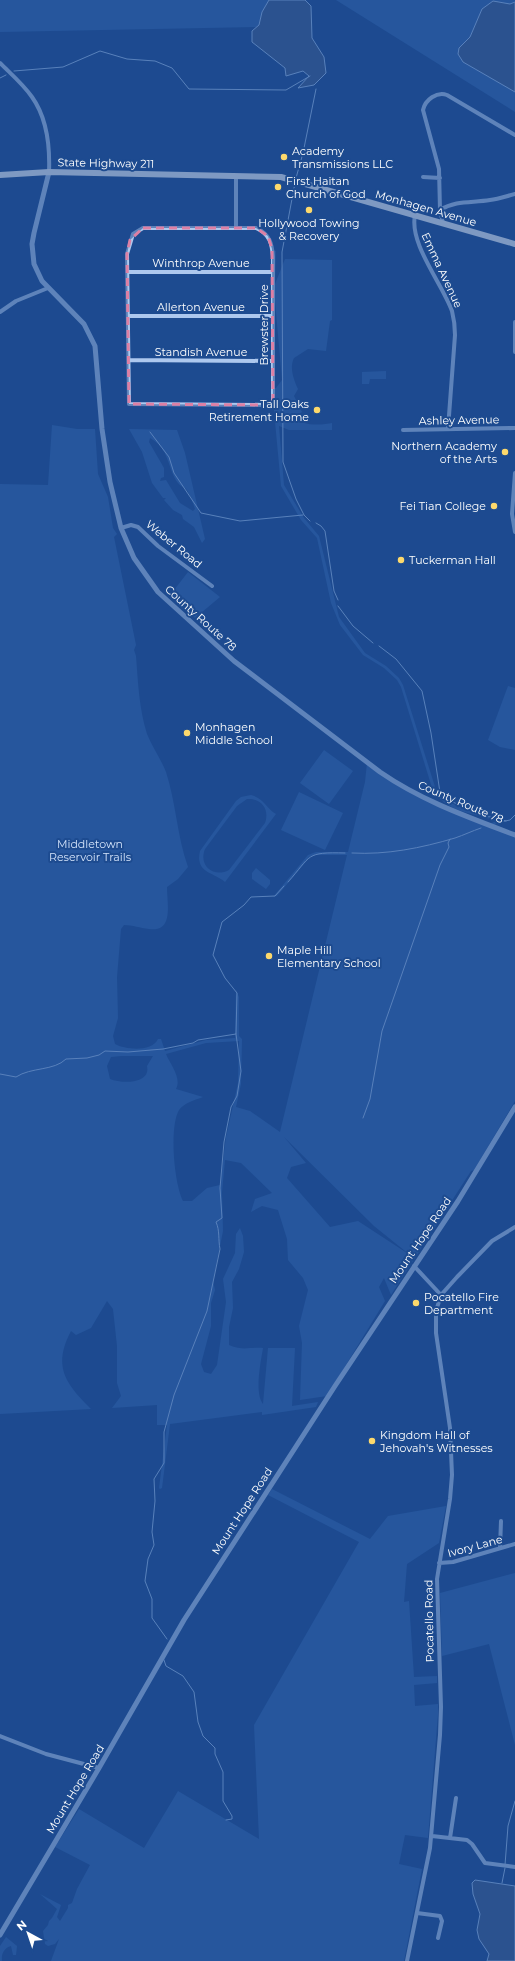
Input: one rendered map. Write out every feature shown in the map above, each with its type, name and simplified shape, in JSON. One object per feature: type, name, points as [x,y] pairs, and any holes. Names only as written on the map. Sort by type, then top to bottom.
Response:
[{"type":"main road","name":"State Highway 211","points":[[0,175],[49,172],[213,175]]},
{"type":"main road","name":"Monhagen Avenue","points":[[213,175],[289,179],[515,244]]},
{"type":"street","points":[[0,63],[25,88],[40,111],[49,151],[49,172]]},
{"type":"street","points":[[443,223],[440,210],[440,178],[423,110],[428,101],[434,96],[443,94],[447,95],[515,135]]},
{"type":"street","name":"County Route 78","points":[[49,172],[32,244],[35,269],[48,288],[84,324],[96,346],[104,450],[121,528],[134,558],[158,592],[179,613],[260,682],[400,785],[443,808],[515,835]]},
{"type":"street","points":[[236,176],[236,228]]},
{"type":"street","points":[[423,177],[440,178]]},
{"type":"street","points":[[440,210],[448,206],[469,201],[490,200],[515,194]]},
{"type":"street","name":"Emma Avenue","points":[[415,215],[414,232],[448,302],[454,323],[455,335],[448,429]]},
{"type":"street","name":"Brewster Drive","points":[[151,228],[236,228],[256,228],[268,236],[272,249],[273,405],[129,404],[127,381],[129,360],[128,272],[129,245],[133,234],[138,230],[151,228]]},
{"type":"street","name":"Winthrop Avenue","points":[[128,272],[273,272]]},
{"type":"street","points":[[0,312],[16,301],[48,288]]},
{"type":"street","name":"Allerton Avenue","points":[[128,316],[273,316]]},
{"type":"street","points":[[515,322],[515,352]]},
{"type":"street","name":"Standish Avenue","points":[[129,360],[273,361]]},
{"type":"street","name":"Ashley Avenue","points":[[403,430],[515,428]]},
{"type":"street","points":[[515,473],[512,514],[515,532]]},
{"type":"street","name":"Weber Road","points":[[121,528],[130,525],[138,527],[158,546],[212,586]]},
{"type":"street","name":"Mount Hope Road","points":[[0,1935],[100,1768],[184,1620],[414,1266],[458,1201],[515,1107]]},
{"type":"street","points":[[414,1266],[441,1295],[482,1249],[515,1227]]},
{"type":"street","name":"Pocatello Road","points":[[407,1961],[432,1836],[441,1714],[436,1594],[439,1563],[450,1499],[452,1475],[450,1428],[436,1333],[436,1311],[441,1295]]},
{"type":"street","points":[[500,1548],[501,1521]]},
{"type":"street","name":"Ivory Lane","points":[[439,1563],[453,1562],[515,1544]]},
{"type":"street","points":[[0,1736],[46,1754],[100,1768]]},
{"type":"street","points":[[450,1838],[456,1798]]},
{"type":"street","points":[[432,1836],[470,1842],[485,1863],[505,1867],[515,1867]]},
{"type":"street","points":[[416,1913],[440,1916],[442,1921],[438,1938]]},
{"type":"highlighted area","points":[[143,228],[256,228],[268,236],[272,249],[273,405],[129,404],[127,254],[130,240]]},
{"type":"green space","points":[[0,0],[269,0],[262,12],[259,25],[257,27],[0,32]]},
{"type":"green space","points":[[336,0],[515,0],[515,112]]},
{"type":"green space","name":"Middletown Reservoir Trails","points":[[273,250],[276,251],[275,284],[285,259],[332,260],[332,320],[330,321],[326,351],[308,349],[294,358],[292,370],[298,389],[294,396],[302,412],[296,416],[298,420],[306,424],[332,423],[332,430],[289,430],[279,426],[284,485],[304,518],[319,536],[339,617],[365,653],[386,666],[399,678],[403,685],[436,790],[449,802],[457,806],[473,812],[499,818],[500,822],[493,826],[515,834],[515,1101],[474,1170],[471,1171],[391,1295],[384,1278],[379,1287],[385,1301],[327,1396],[300,1400],[302,1343],[299,1326],[308,1290],[303,1278],[288,1260],[287,1239],[278,1210],[262,1206],[251,1212],[255,1199],[272,1193],[241,1163],[225,1160],[222,1192],[223,1231],[213,1281],[215,1290],[211,1303],[211,1326],[201,1364],[204,1372],[211,1374],[217,1365],[226,1302],[223,1279],[235,1253],[236,1234],[240,1228],[243,1236],[244,1252],[239,1269],[232,1282],[233,1308],[229,1327],[229,1345],[242,1348],[263,1348],[259,1392],[260,1399],[263,1404],[268,1348],[295,1348],[292,1406],[318,1402],[316,1407],[262,1415],[262,1412],[170,1424],[162,1488],[160,1489],[167,1425],[157,1425],[157,1405],[112,1408],[121,1396],[117,1383],[117,1346],[113,1309],[107,1301],[91,1328],[76,1335],[71,1331],[65,1344],[63,1355],[62,1365],[64,1374],[75,1391],[91,1409],[0,1414],[0,484],[48,485],[52,425],[77,429],[95,429],[98,474],[108,497],[113,528],[117,534],[114,537],[136,645],[134,650],[136,656],[142,715],[151,744],[166,772],[181,843],[188,867],[178,879],[167,887],[168,909],[166,922],[162,927],[157,929],[149,929],[124,925],[121,929],[117,977],[118,1018],[113,1036],[115,1044],[126,1048],[138,1049],[150,1046],[158,1039],[161,1039],[165,1051],[206,1040],[235,1038],[236,990],[239,997],[239,1036],[242,1039],[241,1084],[236,1107],[250,1111],[280,1132],[347,855],[316,855],[310,857],[277,896],[273,897],[308,855],[316,852],[348,852],[365,782],[367,763],[393,782],[488,825],[496,821],[454,808],[440,799],[433,791],[401,687],[397,680],[384,668],[363,655],[340,625],[331,603],[317,538],[301,520],[281,486],[272,389]],"holes":[[[275,301],[282,380],[275,388]],[[239,1041],[238,1083],[226,1137],[220,1185],[207,1188],[192,1201],[183,1201],[177,1182],[175,1169],[173,1142],[176,1118],[179,1110],[184,1105],[203,1097],[176,1089],[178,1080],[177,1076],[166,1054],[206,1043]],[[121,1056],[153,1056],[147,1066],[145,1076],[128,1082],[110,1079],[107,1066],[111,1057]],[[284,1137],[374,1226],[410,1255],[358,1221],[330,1227],[287,1178],[291,1167],[306,1163]]]},
{"type":"green space","points":[[386,371],[386,379],[370,379],[369,384],[362,384],[362,372]]},
{"type":"green space","points":[[129,429],[177,430],[185,453],[205,539],[202,543],[194,527],[183,519],[182,515],[173,510],[164,500],[166,498],[163,498],[152,483],[142,452]],"holes":[[[150,438],[156,442],[165,453],[174,477],[189,493],[195,509],[193,511],[180,503],[166,480],[160,481],[161,478],[164,477],[164,468],[149,442]]]},
{"type":"green space","points":[[188,572],[220,597],[195,618],[171,594]]},
{"type":"green space","points":[[508,686],[515,688],[515,750],[500,747],[488,740]]},
{"type":"green space","points":[[324,750],[353,771],[329,804],[300,783]]},
{"type":"green space","points":[[299,792],[343,813],[325,850],[281,830]]},
{"type":"green space","points":[[251,795],[255,796],[276,814],[225,882],[203,868],[200,864],[200,851],[236,801],[241,797]],"holes":[[[247,799],[252,799],[263,805],[266,813],[265,823],[229,870],[218,872],[209,869],[204,861],[203,855],[205,849],[237,806]]]},
{"type":"green space","points":[[256,868],[270,880],[270,884],[266,889],[252,879],[252,873]]},
{"type":"green space","points":[[272,1489],[370,1539],[388,1516],[446,1506],[439,1543],[407,1564],[404,1602],[409,1601],[414,1677],[437,1676],[437,1683],[414,1685],[415,1706],[438,1704],[438,1714],[428,1838],[405,1835],[399,1864],[422,1869],[404,1961],[51,1961],[59,1939],[55,1944],[48,1946],[45,1944],[43,1931],[57,1909],[40,1894],[61,1905],[57,1917],[60,1921],[68,1908],[68,1905],[72,1903],[77,1889],[90,1865],[55,1847],[79,1809],[144,1848],[178,1791],[259,1839],[254,1725],[359,1542],[268,1495]]},
{"type":"green space","points":[[515,1573],[515,1745],[489,1644],[442,1656],[440,1593]]},
{"type":"green space","points":[[6,1937],[17,1946],[16,1955],[13,1955],[11,1946],[5,1950],[2,1956],[2,1961],[0,1961],[0,1946]]},
{"type":"shaded area","points":[[269,0],[305,0],[311,6],[312,38],[324,57],[326,73],[314,85],[298,88],[309,76],[303,71],[286,76],[285,68],[252,42],[252,31],[259,25],[262,12]]},
{"type":"shaded area","points":[[493,1],[510,4],[515,2],[515,92],[463,62],[458,54],[459,48],[470,37],[482,9]]},
{"type":"shaded area","points":[[475,1880],[515,1886],[515,1961],[487,1961],[489,1954],[479,1939],[477,1930],[480,1914],[473,1894],[472,1883]]},
{"type":"waterway","points":[[14,71],[63,67],[100,51],[127,59],[155,61],[172,68],[189,89],[286,90],[310,76]]},
{"type":"waterway","points":[[0,78],[6,75]]},
{"type":"waterway","points":[[296,178],[303,153],[316,89]]},
{"type":"waterway","points":[[295,183],[282,252],[283,462],[296,499],[304,515],[310,521]]},
{"type":"waterway","points":[[150,432],[169,457],[174,473],[201,513],[240,521],[303,515]]},
{"type":"waterway","points":[[316,523],[325,531],[334,591],[338,600]]},
{"type":"waterway","points":[[338,606],[353,626],[373,643]]},
{"type":"waterway","points":[[379,646],[396,659],[422,691],[431,733],[441,799],[446,799],[482,815],[506,821]]},
{"type":"waterway","points":[[500,822],[510,820],[515,815]]},
{"type":"waterway","points":[[352,853],[378,853],[417,848],[455,838],[481,828]]},
{"type":"waterway","points":[[363,1118],[370,1099],[382,1031],[440,865],[449,847],[448,843],[450,839]]},
{"type":"waterway","points":[[288,882],[310,857],[323,853],[345,853]]},
{"type":"waterway","points":[[0,1074],[16,1077],[28,1072],[61,1063],[66,1059],[87,1058],[99,1055],[105,1051],[128,1052],[163,1049],[193,1043],[198,1040],[236,1034],[237,993],[225,978],[213,955],[222,922],[244,905],[251,897],[275,896],[284,886]]},
{"type":"waterway","points":[[167,1639],[152,1618],[152,1599],[145,1581],[148,1559],[154,1545],[152,1532],[155,1501],[154,1479],[164,1463],[164,1432],[174,1395],[207,1311],[220,1249],[216,1222],[222,1218],[220,1188],[224,1142],[231,1107],[237,1096],[241,1071],[236,1034]]},
{"type":"waterway","points":[[164,1660],[166,1666],[183,1676],[194,1692],[198,1722],[203,1736],[215,1748],[215,1754],[223,1772],[223,1801],[232,1816],[232,1819],[226,1820]]},
{"type":"waterway","points":[[505,1865],[508,1826],[515,1801]]},
{"type":"waterway","points":[[502,1883],[505,1868]]},
{"type":"place","name":"Academy Transmissions LLC","points":[[284,157]]},
{"type":"place","name":"First Haitan Church of God","points":[[278,187]]},
{"type":"place","name":"Hollywood Towing & Recovery","points":[[309,210]]},
{"type":"place","name":"Tall Oaks Retirement Home","points":[[317,410]]},
{"type":"place","name":"Northern Academy of the Arts","points":[[505,452]]},
{"type":"place","name":"Fei Tian College","points":[[494,506]]},
{"type":"place","name":"Tuckerman Hall","points":[[401,560]]},
{"type":"place","name":"Monhagen Middle School","points":[[187,733]]},
{"type":"place","name":"Maple Hill Elementary School","points":[[269,956]]},
{"type":"place","name":"Pocatello Fire Department","points":[[416,1303]]},
{"type":"place","name":"Kingdom Hall of Jehovah's Witnesses","points":[[372,1441]]}]
